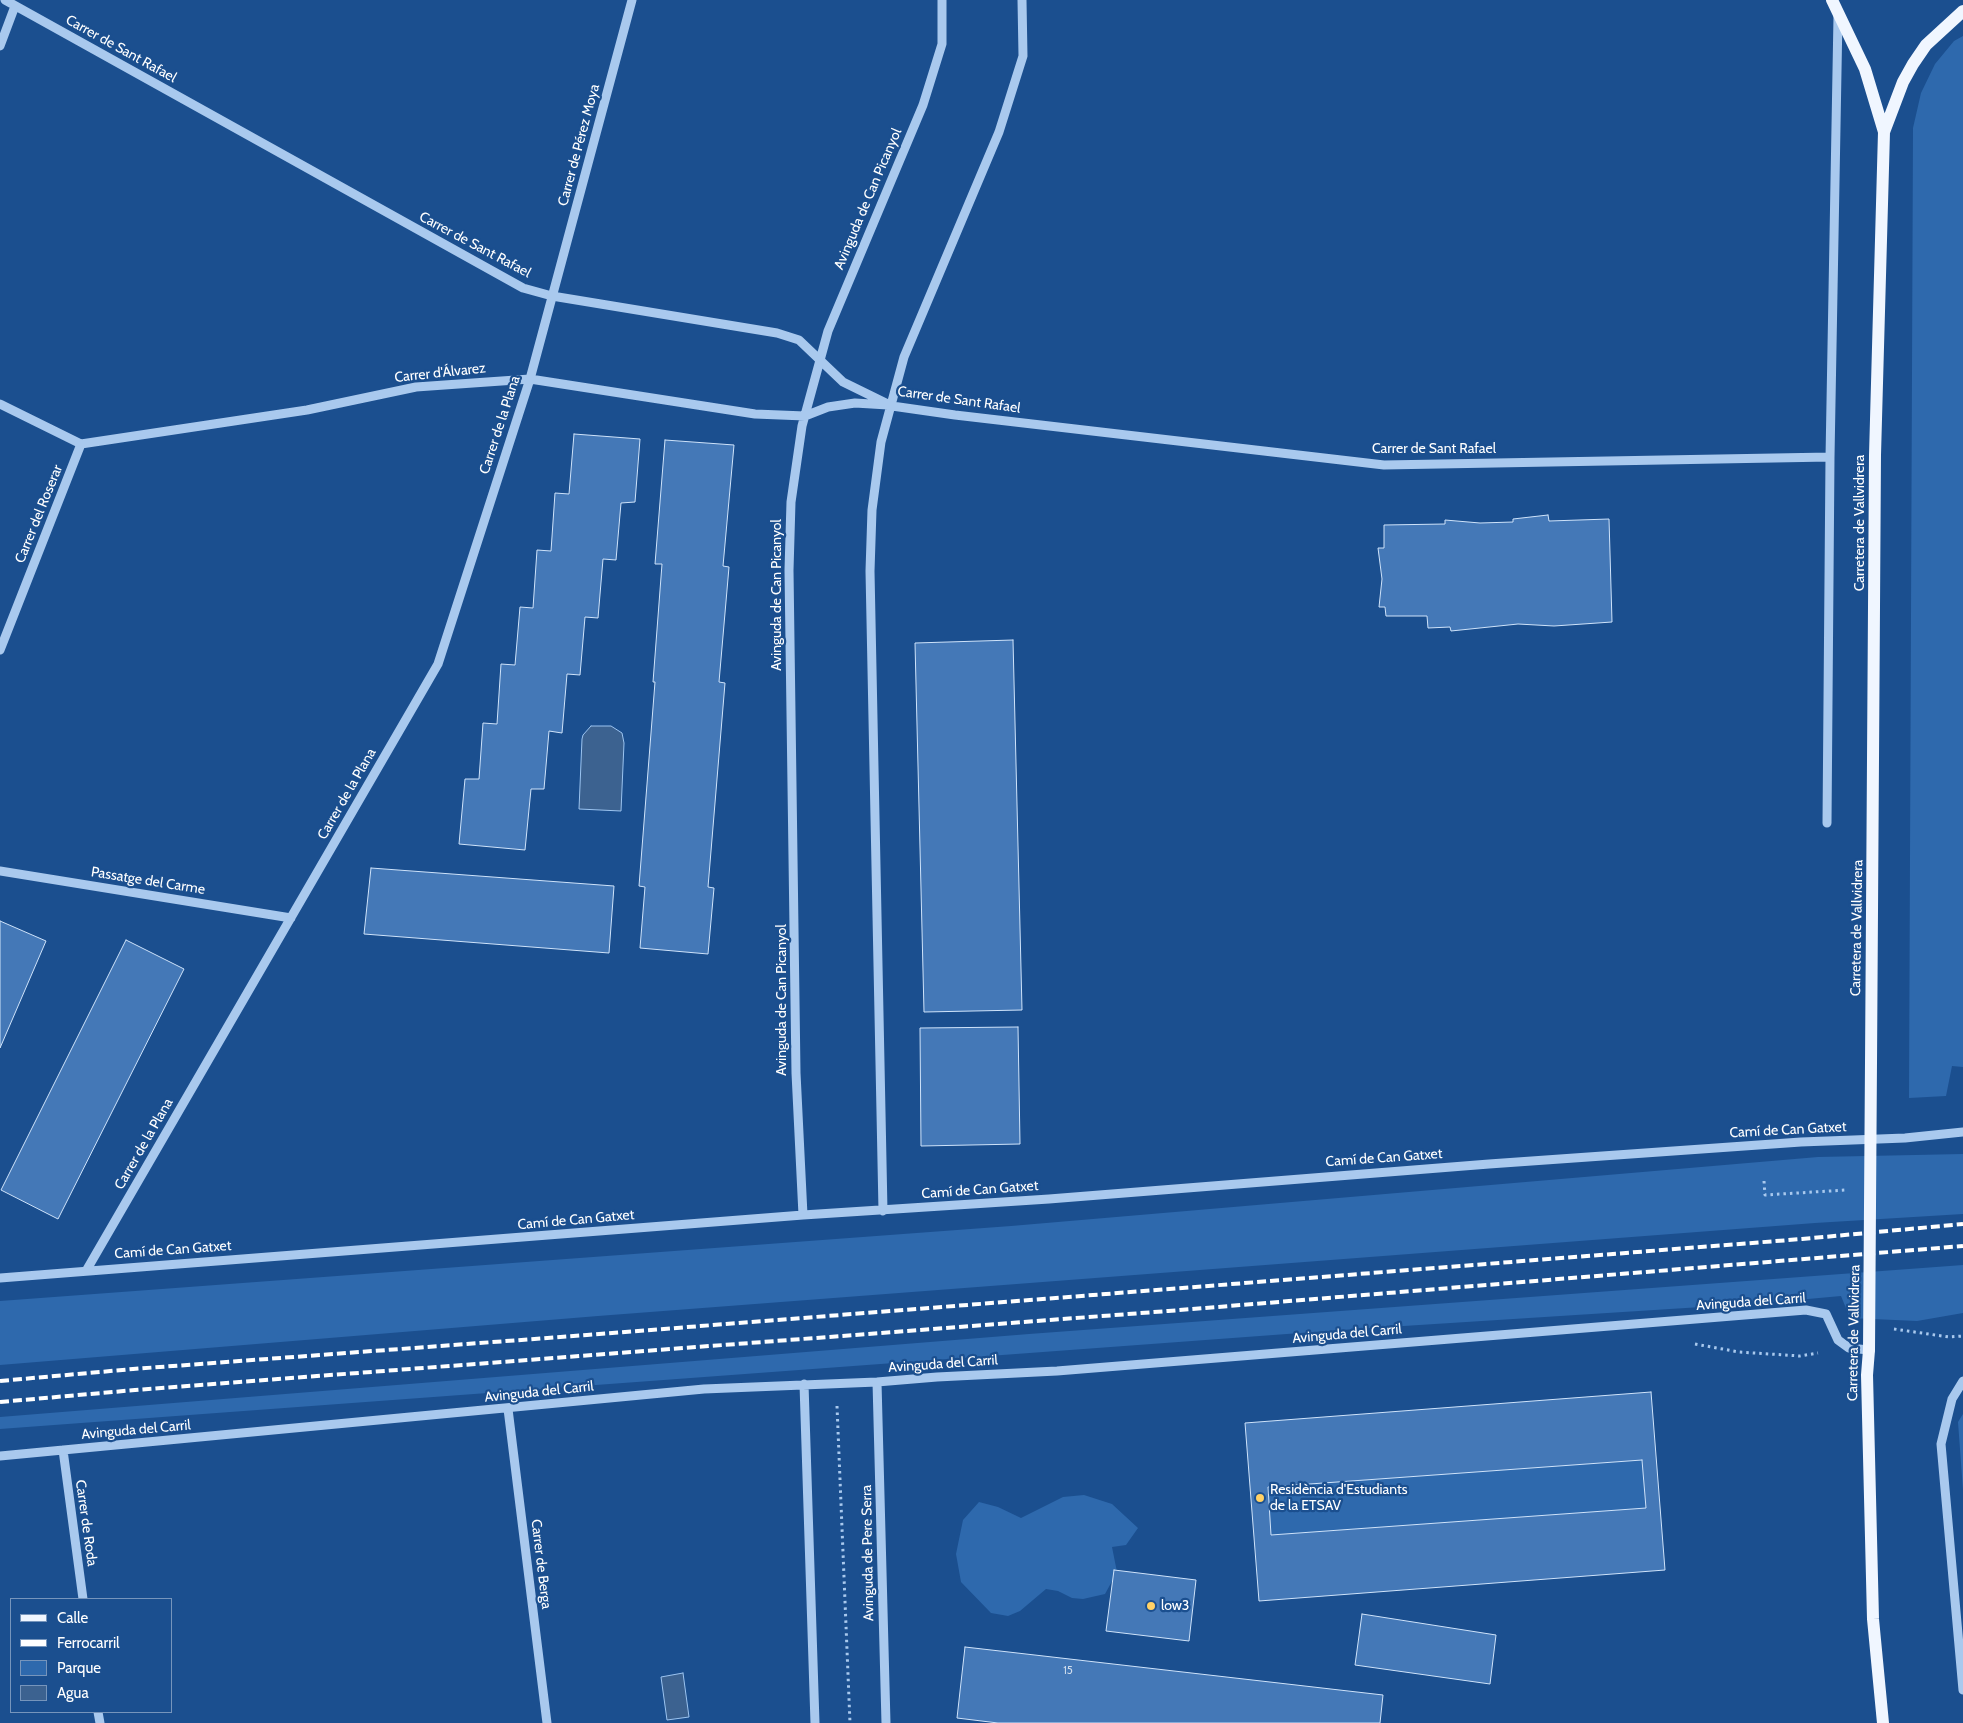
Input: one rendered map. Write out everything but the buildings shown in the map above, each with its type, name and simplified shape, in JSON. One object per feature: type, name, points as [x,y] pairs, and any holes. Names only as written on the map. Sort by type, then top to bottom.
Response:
[{"type":"main road","name":"Carretera de Vallvidrera","points":[[1835,5],[1864,69],[1884,132],[1875,455],[1870,1326],[1867,1374],[1873,1619],[1884,1723]]},
{"type":"main road","name":"Carretera de Vallvidrera","points":[[1884,132],[1903,82],[1913,64],[1926,45],[1963,11]]},
{"type":"street","name":"Carrer de Sant Rafael","points":[[5,0],[523,288],[552,296],[777,333],[799,340],[843,382],[892,406],[1384,465],[1830,457]]},
{"type":"street","name":"Carrer de Pérez Moya","points":[[552,296],[632,0]]},
{"type":"street","name":"Avinguda de Can Picanyol","points":[[803,1215],[796,1073],[789,570],[791,502],[805,416],[828,331],[923,105],[942,44],[942,0]]},
{"type":"street","points":[[883,1211],[870,571],[872,510],[882,442],[904,358],[999,132],[1023,56],[1022,0]]},
{"type":"street","points":[[1827,823],[1835,5]]},
{"type":"street","points":[[0,46],[15,6]]},
{"type":"street","name":"Carrer de la Plana","points":[[86,1271],[438,664],[530,379],[552,296]]},
{"type":"street","name":"Carrer d'Álvarez","points":[[81,444],[307,410],[416,387],[530,379],[755,414],[805,416],[828,407],[855,403],[892,406]]},
{"type":"street","points":[[0,404],[81,444]]},
{"type":"street","name":"Carrer del Roserar","points":[[0,650],[81,444]]},
{"type":"street","name":"Passatge del Carme","points":[[0,871],[291,918]]},
{"type":"street","name":"Camí de Can Gatxet","points":[[0,1278],[803,1215],[883,1211],[1489,1164],[1801,1142],[1905,1138],[1963,1132]]},
{"type":"street","name":"Avinguda del Carril","points":[[0,1456],[704,1389],[877,1382],[1077,1370],[1806,1310],[1826,1314],[1838,1340],[1849,1348]]},
{"type":"street","points":[[1849,1348],[1869,1350]]},
{"type":"street","points":[[1963,1381],[1952,1399],[1941,1444],[1963,1690]]},
{"type":"street","name":"Avinguda de Pere Serra","points":[[877,1382],[886,1723]]},
{"type":"street","points":[[804,1384],[815,1723]]},
{"type":"street","name":"Carrer de Berga","points":[[508,1409],[547,1723]]},
{"type":"street","name":"Carrer de Roda","points":[[62,1450],[83,1598]]},
{"type":"path","points":[[1764,1181],[1765,1195],[1871,1188]]},
{"type":"path","points":[[1870,1326],[1949,1337],[1963,1336]]},
{"type":"path","points":[[1688,1343],[1739,1352],[1800,1356],[1849,1348]]},
{"type":"path","name":"Avinguda de Pere Serra","points":[[836,1383],[850,1723]]},
{"type":"green space","points":[[1963,36],[1963,1067],[1952,1066],[1946,1096],[1909,1098],[1913,128],[1921,93],[1935,64],[1954,41]]},
{"type":"green space","points":[[1963,1154],[1963,1214],[1815,1223],[598,1316],[0,1365],[0,1301],[1011,1226],[1818,1157]]},
{"type":"green space","points":[[1963,1265],[1963,1313],[1917,1321],[1850,1318],[1841,1296],[1764,1303],[1341,1330],[0,1429],[0,1417],[1029,1334]]},
{"type":"green space","points":[[1963,1414],[1963,1490],[1958,1422]]},
{"type":"green space","points":[[1642,1460],[1646,1508],[1271,1535],[1268,1487]]},
{"type":"green space","points":[[1084,1495],[1112,1504],[1138,1528],[1126,1545],[1112,1547],[1117,1572],[1105,1594],[1083,1599],[1072,1598],[1058,1591],[1046,1589],[1020,1611],[1008,1616],[991,1613],[961,1582],[956,1554],[963,1520],[979,1502],[998,1507],[1021,1518],[1063,1497]]},
{"type":"water","points":[[591,726],[611,726],[622,733],[624,743],[621,811],[579,809],[582,739]]},
{"type":"water","points":[[683,1673],[689,1717],[667,1720],[661,1677]]},
{"type":"railway","points":[[0,1381],[133,1369],[1802,1239],[1963,1224]]},
{"type":"railway","points":[[0,1402],[1168,1311],[1963,1246]]},
{"type":"place","name":"Residència d'Estudiants de la ETSAV","points":[[1260,1498]]},
{"type":"place","name":"low3","points":[[1151,1606]]}]
